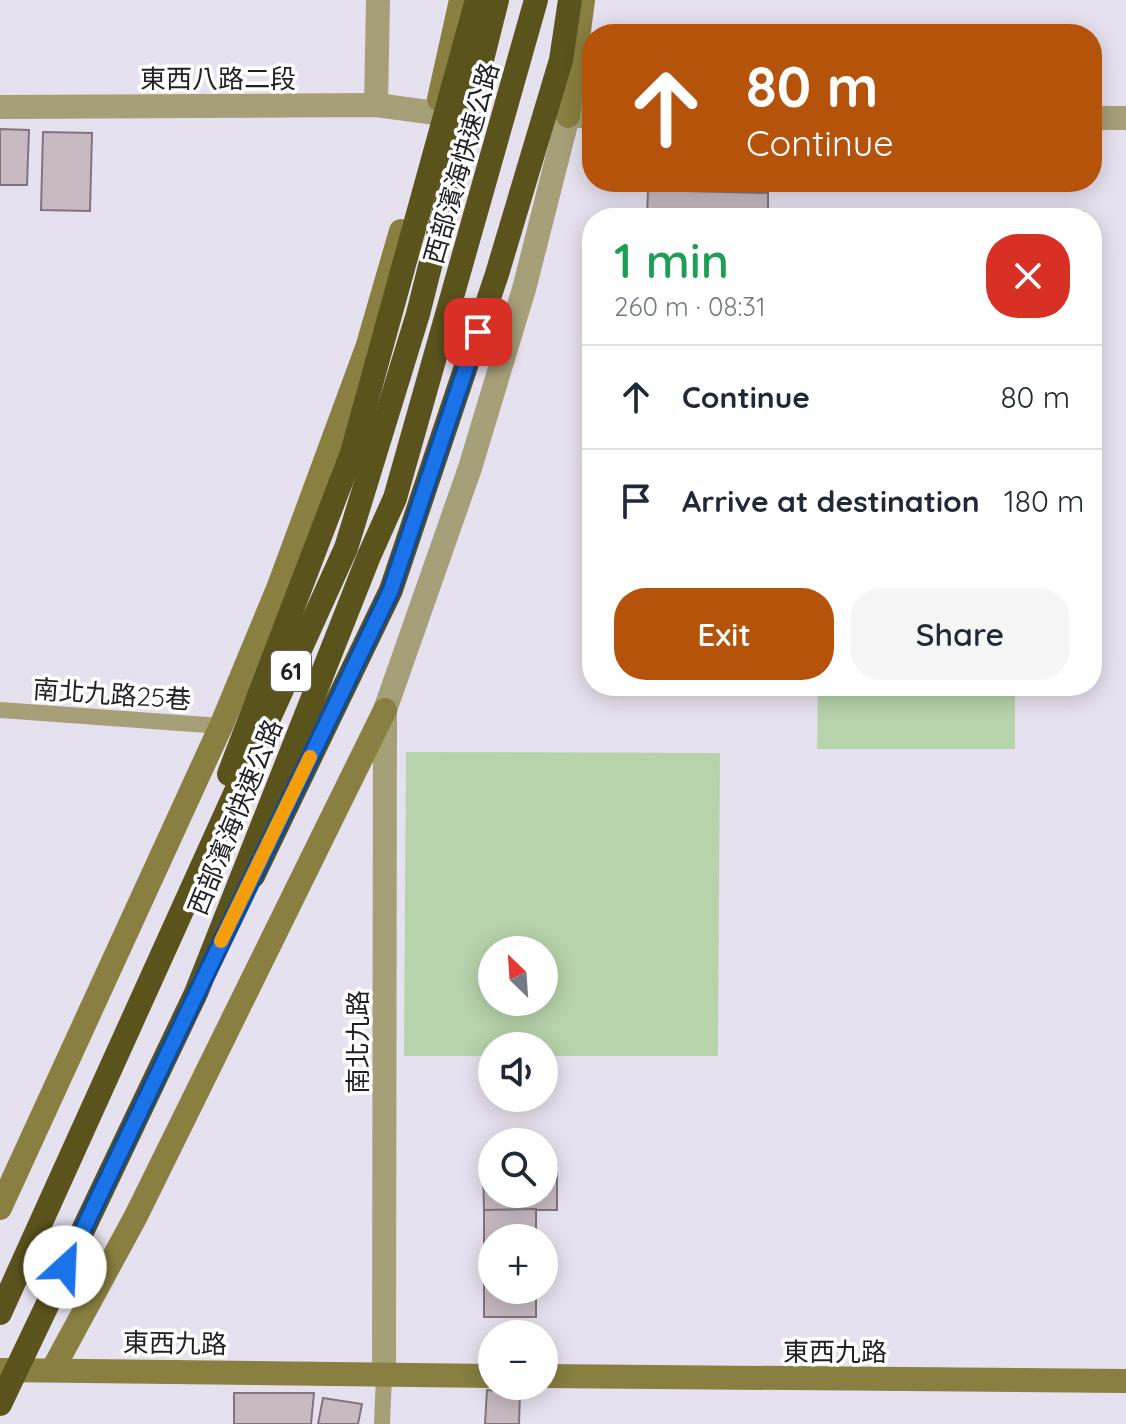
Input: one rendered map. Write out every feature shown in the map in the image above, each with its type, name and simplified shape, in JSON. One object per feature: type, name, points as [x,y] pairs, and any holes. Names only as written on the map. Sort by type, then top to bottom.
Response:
[{"type":"highway","points":[[165,950],[249,718],[352,453],[477,0]]},
{"type":"highway","name":"西部濱海快速公路","points":[[0,1313],[346,548],[418,314],[497,0]]},
{"type":"highway","name":"西部濱海快速公路","points":[[0,1404],[196,993],[369,556],[395,498],[536,0]]},
{"type":"highway","points":[[196,993],[391,590],[497,274],[561,60],[570,0]]},
{"type":"street","points":[[376,105],[378,0]]},
{"type":"street","points":[[0,1208],[221,726],[279,586],[367,348],[436,113],[461,0]]},
{"type":"street","points":[[582,24],[583,0]]},
{"type":"street","points":[[580,116],[582,39]]},
{"type":"street","name":"東西八路二段","points":[[0,107],[376,105],[436,113]]},
{"type":"street","name":"南北九路","points":[[384,1375],[385,710],[470,468],[580,116]]},
{"type":"street","points":[[1102,118],[1126,118]]},
{"type":"street","points":[[53,1369],[136,1216],[385,710]]},
{"type":"street","name":"東西九路","points":[[0,1370],[478,1376]]},
{"type":"street","name":"東西九路","points":[[558,1376],[1126,1381]]},
{"type":"lane","name":"南北九路25巷","points":[[0,710],[221,726]]},
{"type":"lane","points":[[382,1424],[384,1375]]},
{"type":"green space","points":[[818,696],[1015,696],[1015,749],[817,749]]},
{"type":"green space","points":[[406,752],[720,753],[718,1056],[558,1056],[558,1032],[478,1032],[478,1056],[404,1056]]},
{"type":"building","points":[[0,129],[29,130],[27,185],[0,185]]},
{"type":"building","points":[[43,132],[92,133],[90,211],[41,210]]},
{"type":"building","points":[[648,192],[768,193],[768,208],[647,208]]},
{"type":"building","points":[[484,1208],[557,1208],[557,1210]]},
{"type":"building","points":[[536,1209],[536,1224],[484,1224],[484,1210]]},
{"type":"building","points":[[484,1304],[536,1304],[536,1317],[484,1317]]},
{"type":"building","points":[[234,1393],[314,1393],[311,1424],[234,1424]]},
{"type":"building","points":[[323,1398],[362,1404],[358,1424],[318,1424]]},
{"type":"building","points":[[486,1400],[520,1400],[519,1424],[485,1424]]},
{"type":"slow traffic","points":[[221,941],[310,757]]},
{"type":"route","points":[[65,1267],[391,590],[478,332]]}]
